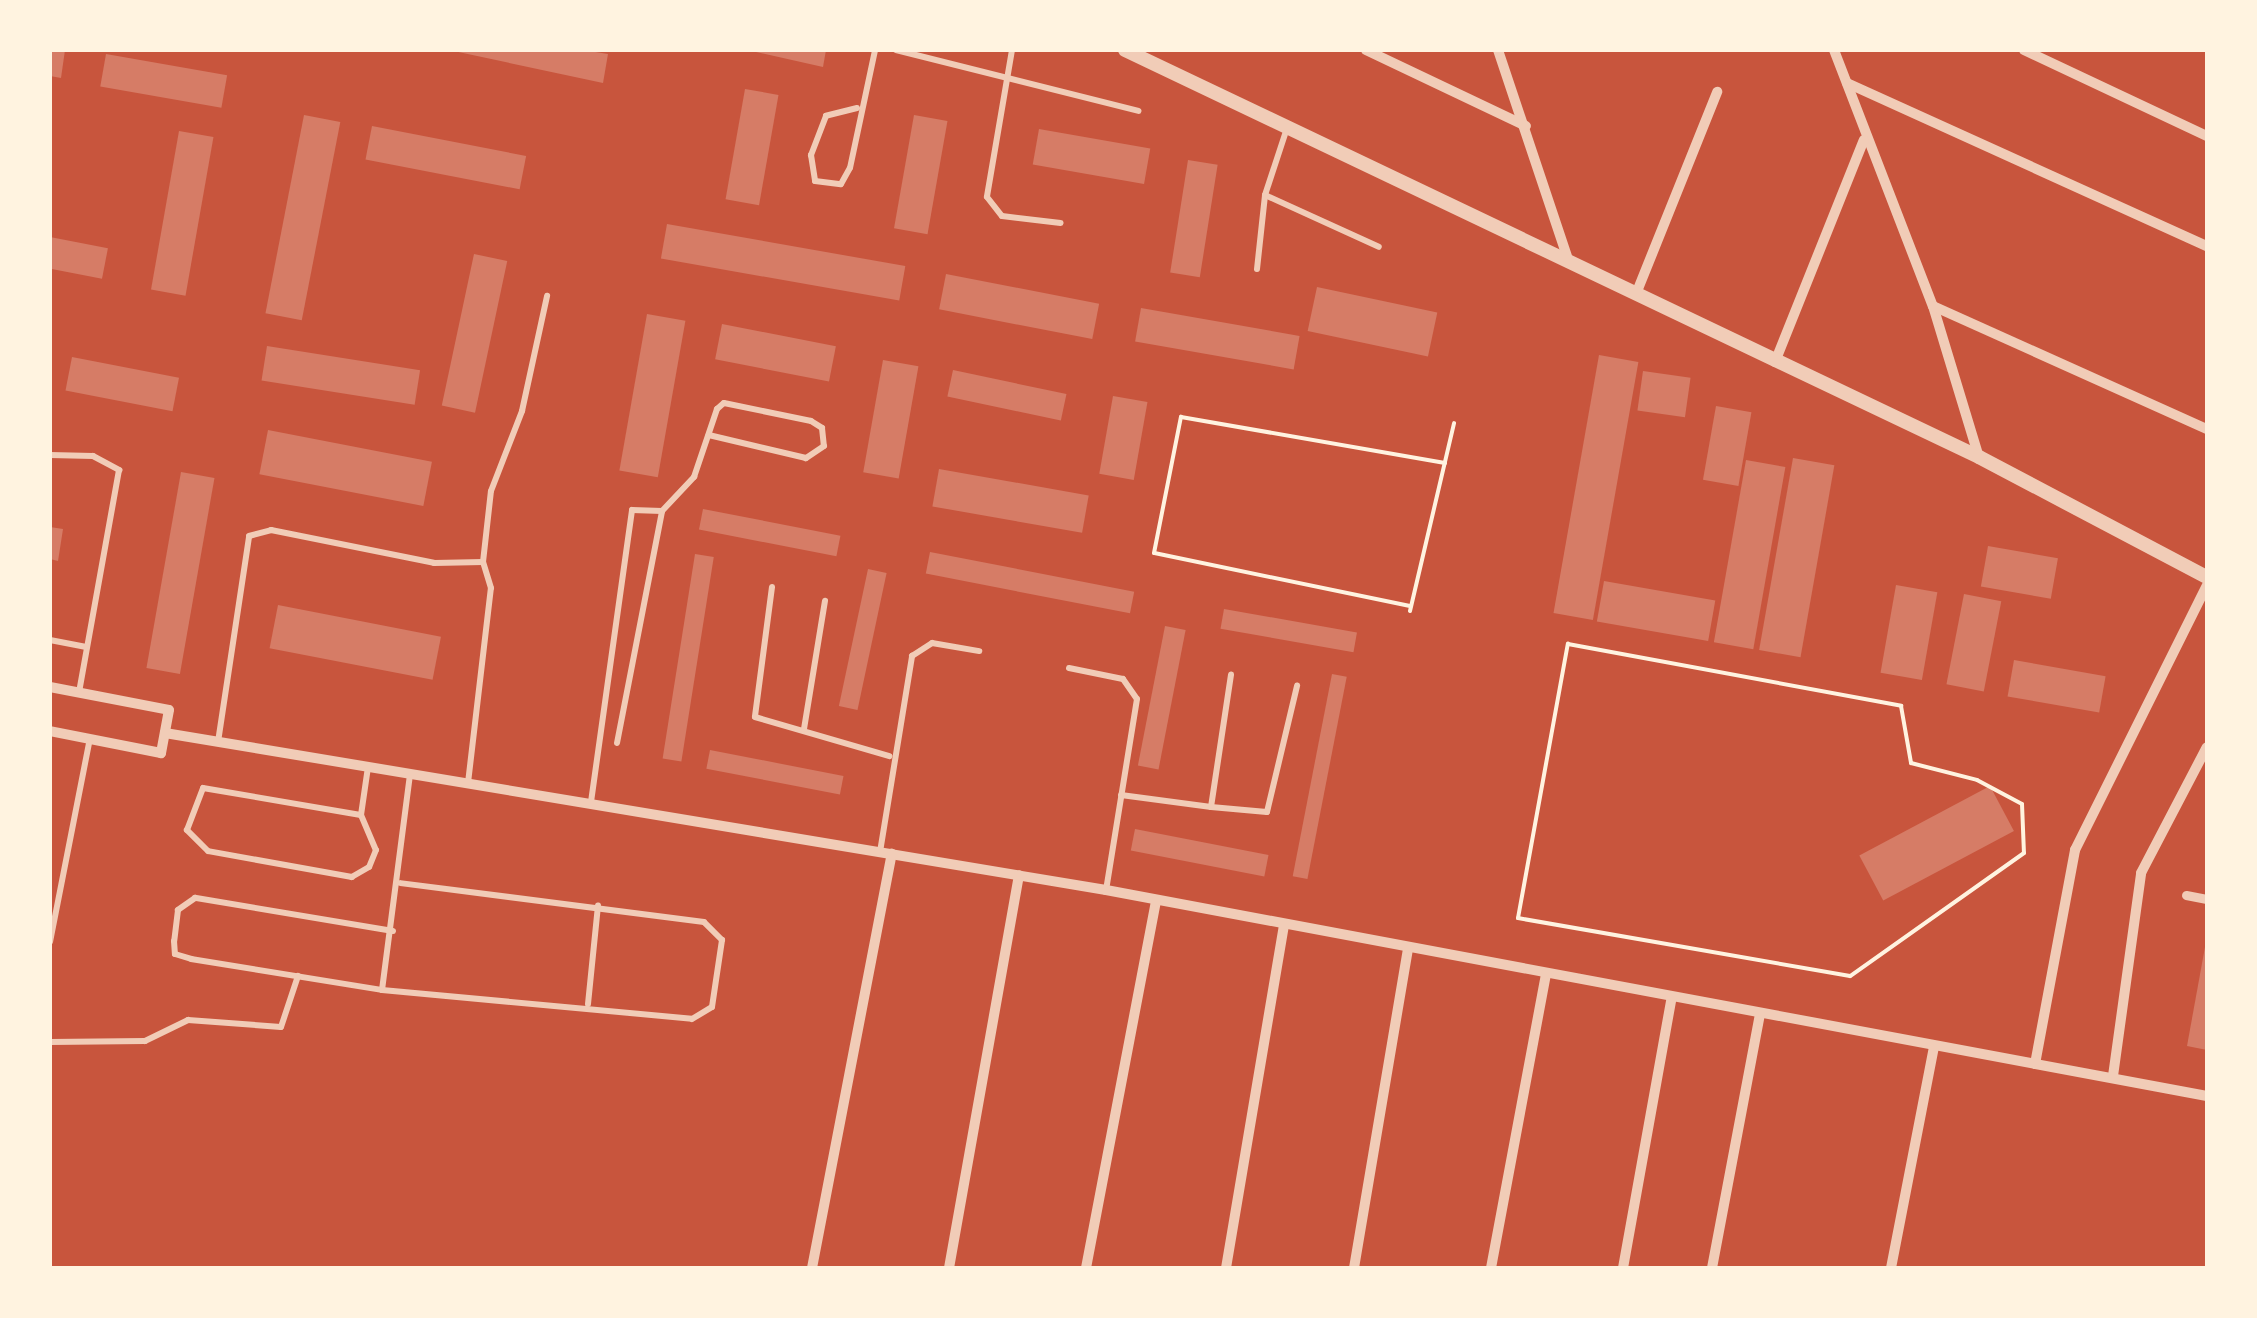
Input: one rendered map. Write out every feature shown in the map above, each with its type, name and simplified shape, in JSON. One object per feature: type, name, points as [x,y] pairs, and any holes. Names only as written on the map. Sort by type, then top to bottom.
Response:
[{"type":"street","points":[[1125,50],[1286,131],[1978,457],[2207,576]]},
{"type":"street","points":[[1366,50],[1526,126]]},
{"type":"street","points":[[1498,50],[1570,264]]},
{"type":"street","points":[[1834,50],[1864,140],[1933,306],[1978,457]]},
{"type":"street","points":[[2024,50],[2207,136]]},
{"type":"street","points":[[1846,83],[2207,246]]},
{"type":"street","points":[[1636,294],[1717,92]]},
{"type":"street","points":[[1775,362],[1864,140]]},
{"type":"street","points":[[1933,306],[2207,428]]},
{"type":"street","points":[[2035,1064],[2075,850],[2207,585]]},
{"type":"street","points":[[50,687],[169,710],[161,753],[50,732]]},
{"type":"street","points":[[165,733],[1106,890],[1672,1000],[2114,1076],[2207,1096]]},
{"type":"street","points":[[2114,1076],[2142,873],[2207,746]]},
{"type":"street","points":[[812,1268],[886,853]]},
{"type":"street","points":[[949,1268],[1019,876]]},
{"type":"street","points":[[2186,895],[2207,899]]},
{"type":"street","points":[[1086,1268],[1156,902]]},
{"type":"street","points":[[1226,1268],[1284,925]]},
{"type":"street","points":[[1354,1268],[1408,948]]},
{"type":"street","points":[[1490,1268],[1546,973]]},
{"type":"street","points":[[1623,1268],[1672,1000]]},
{"type":"street","points":[[1712,1268],[1760,1015]]},
{"type":"street","points":[[1892,1268],[1934,1046]]},
{"type":"lane","points":[[858,108],[826,116],[811,155],[815,181],[840,184],[875,50]]},
{"type":"lane","points":[[896,50],[1138,111]]},
{"type":"lane","points":[[1012,50],[1002,74],[986,197],[1002,216],[1061,223]]},
{"type":"lane","points":[[1257,269],[1265,195],[1286,131]]},
{"type":"lane","points":[[1265,195],[1380,247]]},
{"type":"lane","points":[[468,784],[491,588],[483,562],[491,492],[522,412],[547,296]]},
{"type":"lane","points":[[617,743],[662,511],[694,478],[708,436],[717,409],[734,402],[812,421],[824,437],[819,454],[806,458],[708,436]]},
{"type":"lane","points":[[50,455],[92,456],[119,470],[78,692]]},
{"type":"lane","points":[[591,802],[628,522],[640,506],[662,511]]},
{"type":"lane","points":[[218,742],[249,536],[271,530],[434,563],[483,562]]},
{"type":"lane","points":[[772,587],[753,713],[889,756]]},
{"type":"lane","points":[[804,730],[825,601]]},
{"type":"lane","points":[[50,640],[86,647]]},
{"type":"lane","points":[[886,853],[889,756],[920,646],[979,651]]},
{"type":"lane","points":[[1069,668],[1134,687],[1106,890]]},
{"type":"lane","points":[[1211,807],[1231,675]]},
{"type":"lane","points":[[1121,795],[1267,812],[1296,686]]},
{"type":"lane","points":[[50,942],[90,739]]},
{"type":"lane","points":[[361,815],[203,788],[187,830],[208,852],[352,878],[376,850],[361,815],[368,767]]},
{"type":"lane","points":[[382,990],[400,883],[410,774]]},
{"type":"lane","points":[[393,931],[195,898],[178,910],[176,954],[382,990],[703,1017],[722,940],[704,922],[400,883]]},
{"type":"lane","points":[[588,1005],[598,906]]},
{"type":"lane","points":[[50,1042],[144,1041],[188,1020],[281,1027],[298,976]]},
{"type":"path","points":[[1446,464],[1181,417],[1154,553],[1410,609],[1446,464],[1454,424]]},
{"type":"path","points":[[1568,644],[1901,706],[1911,763],[1977,780],[2022,804],[2024,853],[1850,976],[1518,918],[1568,644]]},
{"type":"building","points":[[50,50],[65,50],[61,78],[50,76]]},
{"type":"building","points":[[449,50],[583,50],[608,54],[603,83]]},
{"type":"building","points":[[747,50],[826,50],[823,67]]},
{"type":"building","points":[[106,54],[227,75],[221,108],[100,86]]},
{"type":"building","points":[[745,89],[778,95],[759,205],[726,199]]},
{"type":"building","points":[[304,115],[340,122],[302,320],[265,313]]},
{"type":"building","points":[[914,115],[947,121],[928,234],[894,228]]},
{"type":"building","points":[[372,126],[526,156],[520,189],[366,159]]},
{"type":"building","points":[[1039,129],[1150,149],[1144,184],[1033,164]]},
{"type":"building","points":[[179,131],[213,137],[186,296],[151,290]]},
{"type":"building","points":[[1188,160],[1218,165],[1200,277],[1170,273]]},
{"type":"building","points":[[667,224],[905,266],[899,300],[661,258]]},
{"type":"building","points":[[50,237],[108,248],[102,279],[50,269]]},
{"type":"building","points":[[474,254],[507,261],[475,413],[442,406]]},
{"type":"building","points":[[946,274],[1099,304],[1092,339],[939,309]]},
{"type":"building","points":[[1317,287],[1437,313],[1428,357],[1308,331]]},
{"type":"building","points":[[1141,308],[1300,336],[1294,369],[1135,341]]},
{"type":"building","points":[[647,314],[685,321],[658,477],[619,471]]},
{"type":"building","points":[[722,324],[836,346],[829,381],[715,359]]},
{"type":"building","points":[[267,346],[420,370],[415,405],[262,381]]},
{"type":"building","points":[[1599,355],[1638,362],[1593,620],[1554,613]]},
{"type":"building","points":[[72,357],[179,378],[173,411],[66,390]]},
{"type":"building","points":[[883,360],[918,366],[899,479],[863,472]]},
{"type":"building","points":[[953,370],[1066,394],[1061,421],[947,396]]},
{"type":"building","points":[[1643,371],[1691,378],[1685,417],[1637,411]]},
{"type":"building","points":[[1113,396],[1147,402],[1134,480],[1099,474]]},
{"type":"building","points":[[1716,406],[1751,412],[1738,486],[1703,480]]},
{"type":"building","points":[[268,430],[432,462],[423,506],[259,474]]},
{"type":"building","points":[[1793,458],[1834,465],[1801,657],[1759,650]]},
{"type":"building","points":[[1746,460],[1785,467],[1753,649],[1714,642]]},
{"type":"building","points":[[939,469],[1089,495],[1082,533],[932,506]]},
{"type":"building","points":[[181,472],[214,478],[180,674],[146,668]]},
{"type":"building","points":[[703,509],[840,536],[836,556],[699,530]]},
{"type":"building","points":[[50,527],[63,529],[58,561],[50,559]]},
{"type":"building","points":[[1988,546],[2058,558],[2051,599],[1981,586]]},
{"type":"building","points":[[930,552],[1134,592],[1130,613],[926,574]]},
{"type":"building","points":[[695,554],[714,557],[681,761],[663,758]]},
{"type":"building","points":[[868,569],[887,573],[857,710],[839,706]]},
{"type":"building","points":[[1604,581],[1715,601],[1708,641],[1597,621]]},
{"type":"building","points":[[1896,585],[1937,592],[1922,680],[1881,673]]},
{"type":"building","points":[[1964,594],[2001,601],[1984,692],[1946,684]]},
{"type":"building","points":[[278,605],[441,637],[433,680],[270,648]]},
{"type":"building","points":[[1224,609],[1357,632],[1353,652],[1221,629]]},
{"type":"building","points":[[1165,626],[1186,630],[1159,769],[1138,765]]},
{"type":"building","points":[[2014,660],[2106,676],[2099,713],[2008,696]]},
{"type":"building","points":[[1332,674],[1347,677],[1307,879],[1293,876]]},
{"type":"building","points":[[710,750],[844,776],[840,795],[706,769]]},
{"type":"building","points":[[1990,786],[2014,831],[1883,901],[1859,855]]},
{"type":"building","points":[[1135,829],[1269,855],[1264,877],[1131,851]]},
{"type":"building","points":[[2207,947],[2207,1050],[2187,1046]]}]
